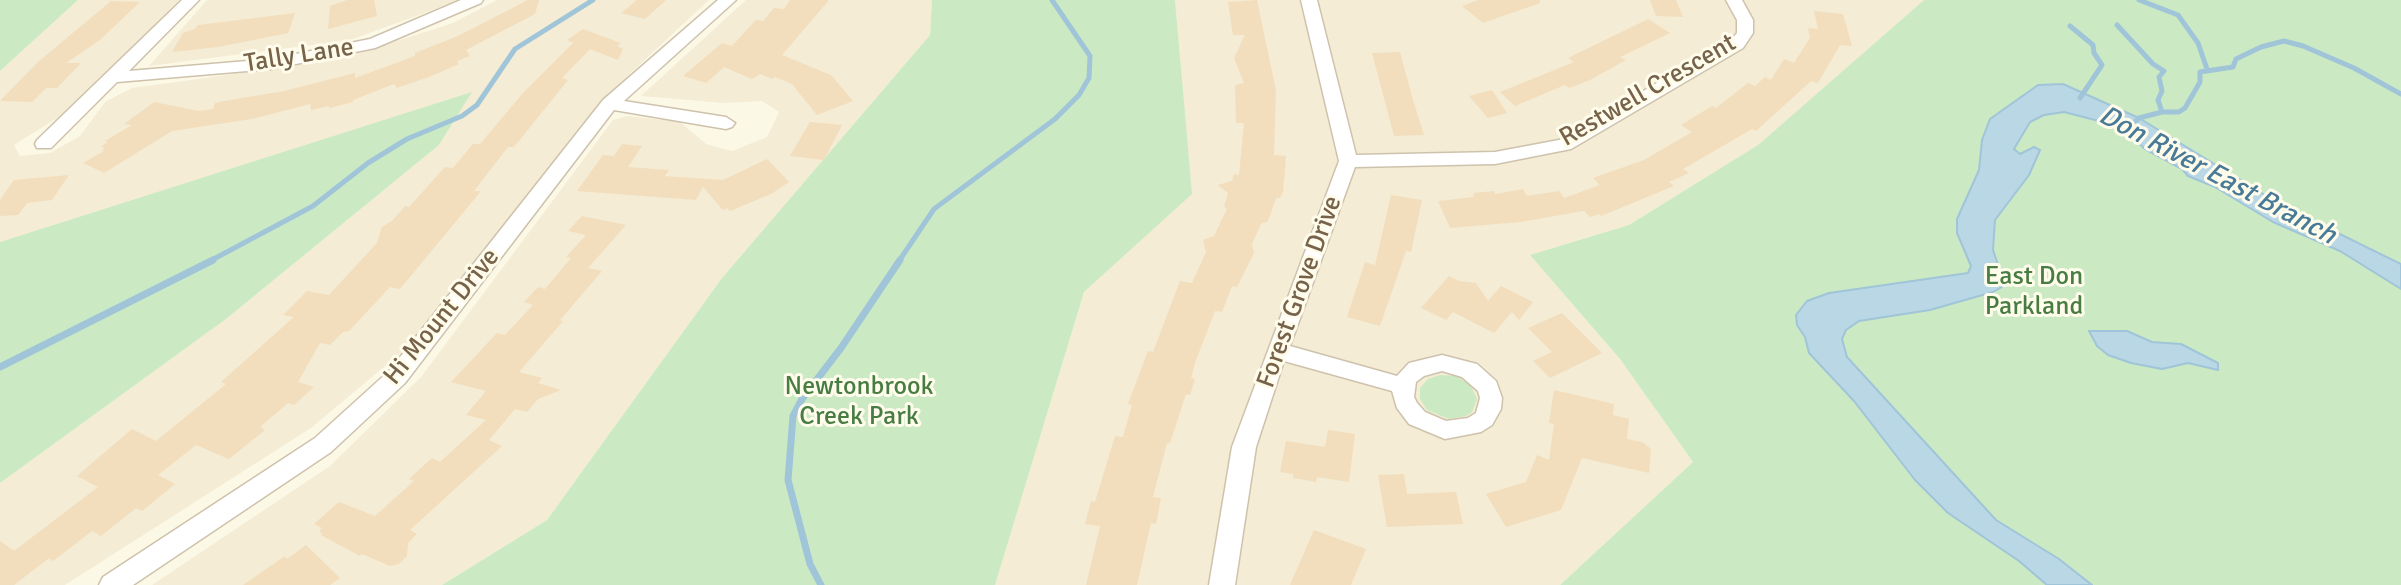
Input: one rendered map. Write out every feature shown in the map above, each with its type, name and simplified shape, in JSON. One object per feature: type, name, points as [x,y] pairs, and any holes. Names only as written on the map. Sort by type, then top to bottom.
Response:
[{"type":"street","points":[[44,144],[191,0]]},
{"type":"street","name":"Tally Lane","points":[[115,77],[271,64],[375,43],[475,0]]},
{"type":"street","name":"Hi Mount Drive","points":[[113,585],[323,445],[397,377],[609,104],[728,0]]},
{"type":"street","name":"Forest Grove Drive","points":[[1222,585],[1244,447],[1276,351],[1348,161],[1309,0]]},
{"type":"street","name":"Restwell Crescent","points":[[1348,161],[1495,158],[1564,145],[1737,44],[1745,33],[1745,20],[1734,0]]},
{"type":"street","points":[[609,104],[726,123]]},
{"type":"street","points":[[1276,351],[1403,386]]},
{"type":"shaded area","points":[[78,0],[179,0],[73,108],[14,145],[20,156],[50,153],[80,136],[105,102],[132,88],[337,60],[453,23],[497,0],[709,0],[607,95],[416,340],[311,428],[65,585],[0,585],[0,483],[226,319],[439,145],[471,93],[0,242],[0,71]]},
{"type":"shaded area","points":[[207,0],[460,0],[350,40],[149,66]]},
{"type":"shaded area","points":[[746,0],[932,0],[930,35],[722,278],[547,520],[442,585],[152,585],[330,466],[421,377],[613,120],[627,116],[680,122],[706,144],[732,151],[767,137],[779,112],[762,101],[724,103],[641,96]]},
{"type":"shaded area","points":[[1175,0],[1924,0],[1758,145],[1629,225],[1530,255],[1620,359],[1693,462],[1560,585],[995,585],[1084,292],[1191,194]]},
{"type":"green space","points":[[0,0],[78,0],[0,71]]},
{"type":"green space","name":"Newtonbrook Creek Park","points":[[932,0],[1175,0],[1192,194],[1084,292],[995,585],[442,585],[547,520],[722,278],[930,35]]},
{"type":"green space","name":"East Don Parkland","points":[[1924,0],[2401,0],[2401,585],[1560,585],[1693,462],[1620,359],[1530,255],[1629,225],[1758,145]]},
{"type":"green space","points":[[472,92],[439,145],[226,319],[0,483],[0,242]]},
{"type":"green space","points":[[1440,375],[1457,376],[1471,386],[1477,399],[1472,412],[1449,419],[1427,410],[1420,399],[1420,388],[1428,379]]},
{"type":"water","name":"Don River East Branch","points":[[2063,84],[2139,118],[2283,206],[2401,264],[2401,289],[2340,251],[2273,222],[2215,187],[2188,176],[2182,169],[2145,149],[2126,132],[2099,121],[2064,112],[2044,115],[2030,122],[2014,149],[2020,154],[2034,147],[2040,150],[2029,175],[1995,220],[1993,250],[2002,276],[2002,287],[1930,310],[1859,321],[1846,330],[1842,339],[1847,357],[1996,520],[2059,559],[2092,585],[2047,585],[2019,561],[1948,513],[1915,480],[1854,401],[1809,353],[1805,337],[1797,325],[1796,315],[1807,301],[1829,293],[1968,273],[1971,266],[1957,233],[1957,219],[1979,170],[1982,140],[1990,119],[2038,85]]},
{"type":"water","points":[[2089,331],[2127,331],[2152,342],[2181,344],[2218,363],[2218,370],[2188,363],[2162,369],[2131,363],[2108,355],[2097,346]]},
{"type":"building","points":[[347,0],[374,0],[377,16],[328,29],[330,6]]},
{"type":"building","points":[[528,0],[539,0],[535,14],[466,50],[470,56],[457,61],[459,64],[429,77],[397,88],[394,84],[353,102],[329,108],[311,110],[310,104],[252,119],[172,131],[104,173],[83,163],[104,151],[102,150],[105,148],[101,146],[108,142],[105,141],[132,125],[124,124],[154,102],[199,111],[213,109],[215,103],[284,91],[355,73],[355,78],[415,56],[415,53],[458,36]]},
{"type":"building","points":[[637,0],[666,0],[645,19],[621,13]]},
{"type":"building","points":[[790,0],[829,0],[782,55],[831,75],[853,101],[817,115],[792,84],[775,77],[772,79],[760,74],[752,79],[724,67],[706,83],[683,76],[722,43],[732,46],[756,20],[763,21],[774,8],[784,9]]},
{"type":"building","points":[[1257,0],[1276,91],[1274,155],[1286,156],[1283,192],[1280,198],[1276,198],[1268,221],[1261,224],[1252,244],[1254,253],[1237,287],[1232,286],[1222,312],[1215,311],[1196,360],[1191,378],[1195,379],[1190,395],[1186,394],[1170,443],[1167,443],[1153,497],[1161,498],[1156,524],[1151,523],[1137,585],[1086,585],[1100,526],[1085,524],[1091,501],[1095,502],[1115,436],[1123,437],[1132,405],[1128,404],[1148,351],[1153,352],[1180,281],[1192,283],[1206,252],[1203,240],[1214,236],[1227,209],[1224,206],[1228,193],[1218,185],[1232,181],[1234,174],[1239,175],[1244,123],[1236,123],[1235,85],[1244,83],[1234,58],[1245,35],[1233,35],[1228,2]]},
{"type":"building","points":[[1478,0],[1540,0],[1540,3],[1483,23],[1462,6]]},
{"type":"building","points":[[1650,0],[1676,0],[1683,17],[1656,16]]},
{"type":"building","points":[[111,1],[140,2],[100,40],[66,63],[81,63],[57,88],[46,88],[32,102],[0,101],[38,62]]},
{"type":"building","points":[[1814,11],[1843,14],[1852,46],[1840,45],[1818,83],[1811,81],[1756,131],[1752,129],[1683,169],[1689,173],[1669,182],[1674,186],[1601,216],[1599,214],[1590,217],[1584,211],[1520,222],[1450,228],[1438,201],[1474,197],[1473,193],[1494,191],[1495,194],[1523,189],[1527,196],[1559,191],[1564,198],[1600,185],[1593,178],[1644,160],[1692,132],[1681,125],[1712,106],[1716,108],[1748,83],[1755,86],[1765,77],[1771,80],[1784,59],[1794,63],[1810,38],[1808,28],[1818,29]]},
{"type":"building","points":[[295,13],[288,33],[218,47],[172,52],[183,33],[195,29],[198,25]]},
{"type":"building","points":[[1648,19],[1670,33],[1620,57],[1626,60],[1590,80],[1569,88],[1565,85],[1515,106],[1500,92],[1574,62],[1568,58]]},
{"type":"building","points":[[583,29],[621,43],[617,46],[623,49],[618,60],[590,49],[562,78],[568,80],[514,147],[508,147],[474,191],[481,191],[400,289],[390,287],[349,331],[343,332],[330,345],[320,343],[298,382],[314,387],[294,405],[288,403],[260,427],[265,430],[229,459],[196,445],[158,475],[175,484],[142,511],[136,508],[101,536],[92,531],[53,561],[49,558],[14,585],[0,585],[0,541],[14,551],[98,487],[77,476],[132,429],[156,441],[226,384],[221,382],[294,317],[283,315],[307,291],[329,295],[377,243],[382,227],[393,220],[405,206],[409,207],[445,167],[453,168],[473,144],[480,144],[524,92],[573,43],[567,40]]},
{"type":"building","points":[[1400,52],[1424,135],[1394,136],[1372,53]]},
{"type":"building","points":[[1492,90],[1507,113],[1488,118],[1469,96]]},
{"type":"building","points":[[810,122],[842,125],[824,160],[790,156]]},
{"type":"building","points":[[622,144],[642,146],[628,167],[669,170],[665,176],[723,180],[767,159],[789,182],[771,194],[730,211],[727,208],[723,210],[703,187],[696,200],[577,191],[603,155],[614,156]]},
{"type":"building","points":[[69,175],[52,200],[27,203],[18,215],[0,216],[0,200],[14,180]]},
{"type":"building","points":[[1391,195],[1422,200],[1411,252],[1406,251],[1380,326],[1347,317],[1365,262],[1375,265]]},
{"type":"building","points":[[582,216],[626,225],[588,268],[602,271],[519,372],[542,378],[538,383],[561,390],[538,399],[527,412],[515,409],[489,440],[502,446],[410,530],[417,534],[408,543],[407,556],[399,564],[390,566],[362,554],[360,556],[321,535],[323,533],[319,532],[322,528],[314,524],[339,502],[375,516],[414,481],[409,479],[432,458],[440,462],[486,420],[466,415],[486,391],[451,382],[497,333],[505,335],[533,305],[524,302],[538,287],[545,289],[571,258],[566,257],[586,235],[568,231]]},
{"type":"building","points":[[1449,276],[1459,281],[1476,283],[1488,301],[1501,286],[1533,302],[1519,320],[1512,312],[1494,333],[1453,312],[1446,320],[1421,308]]},
{"type":"building","points":[[1562,313],[1602,353],[1550,378],[1533,361],[1552,352],[1528,328]]},
{"type":"building","points":[[1554,390],[1614,404],[1613,415],[1629,419],[1627,439],[1642,442],[1651,449],[1649,473],[1582,458],[1561,510],[1506,527],[1486,494],[1526,482],[1537,455],[1549,460],[1554,424],[1549,423]]},
{"type":"building","points":[[1328,430],[1355,434],[1349,482],[1317,477],[1316,482],[1293,478],[1293,474],[1280,472],[1286,441],[1325,447]]},
{"type":"building","points":[[1404,474],[1407,494],[1456,492],[1463,524],[1387,527],[1378,475]]},
{"type":"building","points":[[1314,530],[1366,549],[1351,585],[1290,585]]},
{"type":"building","points":[[306,545],[340,578],[330,585],[243,585],[285,556],[287,559]]},
{"type":"waterway","points":[[210,261],[313,206],[368,163],[407,139],[462,116],[477,105],[515,49],[593,0]]},
{"type":"waterway","points":[[899,261],[934,209],[1055,119],[1079,95],[1089,78],[1090,56],[1052,0]]},
{"type":"waterway","points":[[2139,0],[2178,15],[2198,43],[2207,69]]},
{"type":"waterway","points":[[2117,25],[2153,64],[2164,71],[2159,77],[2162,91],[2158,100],[2162,112]]},
{"type":"waterway","points":[[2070,26],[2093,45],[2094,53],[2102,65],[2080,98]]},
{"type":"waterway","points":[[2162,112],[2179,112],[2185,108],[2200,82],[2200,72],[2233,67],[2236,59],[2261,47],[2284,41],[2303,46],[2354,68],[2401,94]]},
{"type":"waterway","points":[[2135,122],[2139,118],[2162,112]]},
{"type":"waterway","points":[[0,367],[213,260]]},
{"type":"waterway","points":[[821,585],[810,564],[788,480],[793,416],[802,399],[841,348],[900,260]]}]
